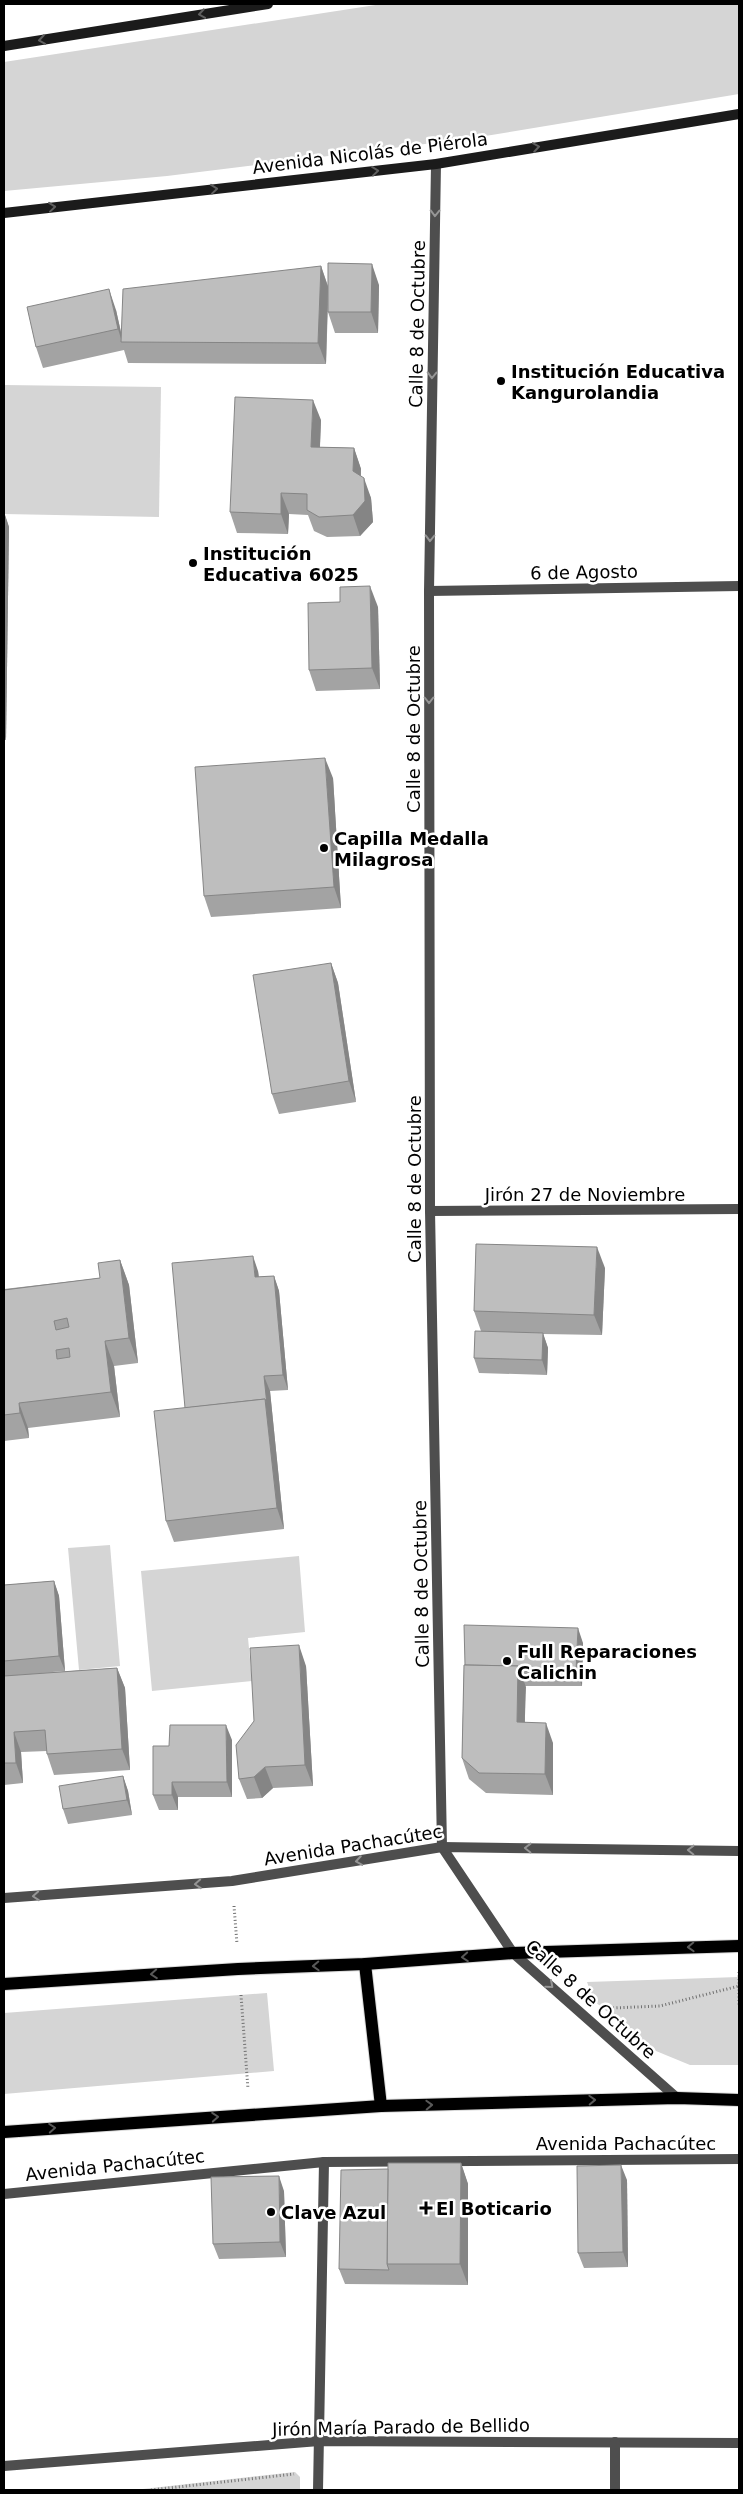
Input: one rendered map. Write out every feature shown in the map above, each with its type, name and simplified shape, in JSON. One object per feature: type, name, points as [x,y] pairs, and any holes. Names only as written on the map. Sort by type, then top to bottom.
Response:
[{"type":"main road","points":[[4,46],[268,4]]},
{"type":"main road","name":"Avenida Nicolás de Piérola","points":[[4,213],[436,164],[739,114]]},
{"type":"main road","points":[[4,1984],[238,1969],[365,1964],[513,1953],[739,1946]]},
{"type":"main road","points":[[365,1964],[381,2106]]},
{"type":"main road","points":[[4,2132],[381,2106],[677,2098],[739,2100]]},
{"type":"street","name":"Calle 8 de Octubre","points":[[436,164],[429,591],[430,1211],[442,1847],[513,1953],[677,2098]]},
{"type":"street","name":"6 de Agosto","points":[[429,591],[739,586]]},
{"type":"street","name":"Jirón 27 de Noviembre","points":[[430,1211],[739,1209]]},
{"type":"street","name":"Avenida Pachacútec","points":[[4,1898],[232,1881],[442,1847],[739,1851]]},
{"type":"street","name":"Avenida Pachacútec","points":[[4,2194],[324,2162],[739,2159]]},
{"type":"street","points":[[318,2490],[324,2162]]},
{"type":"street","name":"Jirón María Parado de Bellido","points":[[4,2466],[319,2441],[739,2443]]},
{"type":"street","points":[[615,2442],[615,2490]]},
{"type":"path","points":[[232,1881],[250,2115]]},
{"type":"path","points":[[739,1946],[739,2006]]},
{"type":"path","points":[[578,2010],[660,2006],[739,1986]]},
{"type":"path","points":[[151,2490],[291,2474],[298,2477]]},
{"type":"shaded area","points":[[382,4],[739,4],[739,94],[473,138],[167,176],[4,191],[4,62]]},
{"type":"shaded area","points":[[4,385],[161,387],[159,517],[4,514]]},
{"type":"shaded area","points":[[110,1545],[120,1666],[79,1670],[68,1548]]},
{"type":"shaded area","points":[[299,1556],[305,1632],[248,1638],[252,1681],[152,1691],[141,1571]]},
{"type":"shaded area","points":[[739,1977],[739,2065],[690,2065],[656,2051],[594,2001],[587,1982]]},
{"type":"shaded area","points":[[267,1993],[274,2071],[4,2094],[4,2013]]},
{"type":"shaded area","points":[[295,2472],[300,2477],[300,2490],[134,2490]]},
{"type":"building","points":[[328,263],[372,264],[371,312],[328,312]]},
{"type":"building","points":[[321,266],[318,343],[121,342],[123,289]]},
{"type":"building","points":[[109,289],[118,329],[36,347],[27,307]]},
{"type":"building","points":[[235,397],[313,400],[311,447],[354,448],[353,471],[364,478],[365,501],[353,515],[319,517],[307,510],[307,494],[281,493],[281,514],[230,512]]},
{"type":"building","points":[[370,586],[372,668],[309,670],[308,603],[340,602],[340,587]]},
{"type":"building","points":[[325,758],[334,887],[204,896],[195,767]]},
{"type":"building","points":[[331,963],[349,1081],[272,1094],[253,975]]},
{"type":"building","points":[[476,1244],[597,1247],[594,1315],[474,1311]]},
{"type":"building","points":[[253,1256],[255,1277],[274,1276],[283,1375],[264,1376],[267,1405],[265,1399],[185,1408],[172,1263]]},
{"type":"building","points":[[120,1260],[129,1338],[105,1341],[111,1392],[19,1403],[20,1413],[4,1415],[4,1290],[100,1278],[98,1263]],"holes":[[[67,1318],[69,1327],[56,1330],[54,1321]],[[69,1348],[70,1357],[57,1359],[56,1350]]]},
{"type":"building","points":[[475,1331],[543,1333],[542,1360],[474,1358]]},
{"type":"building","points":[[265,1399],[277,1508],[166,1521],[154,1411]]},
{"type":"building","points":[[54,1581],[59,1656],[4,1661],[4,1585]]},
{"type":"building","points":[[464,1625],[578,1628],[576,1671],[520,1671],[518,1666],[465,1665]]},
{"type":"building","points":[[299,1645],[305,1765],[265,1767],[254,1777],[239,1779],[236,1745],[254,1721],[250,1648]]},
{"type":"building","points":[[464,1665],[518,1666],[517,1722],[546,1723],[545,1774],[479,1773],[462,1758]]},
{"type":"building","points":[[117,1668],[122,1749],[47,1754],[45,1730],[14,1732],[16,1763],[4,1763],[4,1676]]},
{"type":"building","points":[[170,1725],[226,1725],[227,1782],[172,1782],[172,1795],[153,1795],[153,1746],[169,1746]]},
{"type":"building","points":[[123,1776],[127,1800],[63,1809],[59,1786]]},
{"type":"building","points":[[388,2163],[461,2163],[460,2264],[387,2264]]},
{"type":"building","points":[[621,2165],[623,2252],[578,2253],[577,2166]]},
{"type":"building","points":[[388,2169],[387,2264],[389,2270],[339,2269],[341,2170]]},
{"type":"building","points":[[279,2176],[280,2242],[213,2244],[211,2177]]},
{"type":"place","name":"Institución Educativa Kangurolandia","points":[[501,381]]},
{"type":"place","name":"Institución Educativa 6025","points":[[193,563]]},
{"type":"place","name":"Capilla Medalla Milagrosa","points":[[324,848]]},
{"type":"place","name":"Full Reparaciones Calichin","points":[[507,1661]]},
{"type":"place","name":"El Boticario","points":[[426,2208]]},
{"type":"place","name":"Clave Azul","points":[[271,2212]]}]
